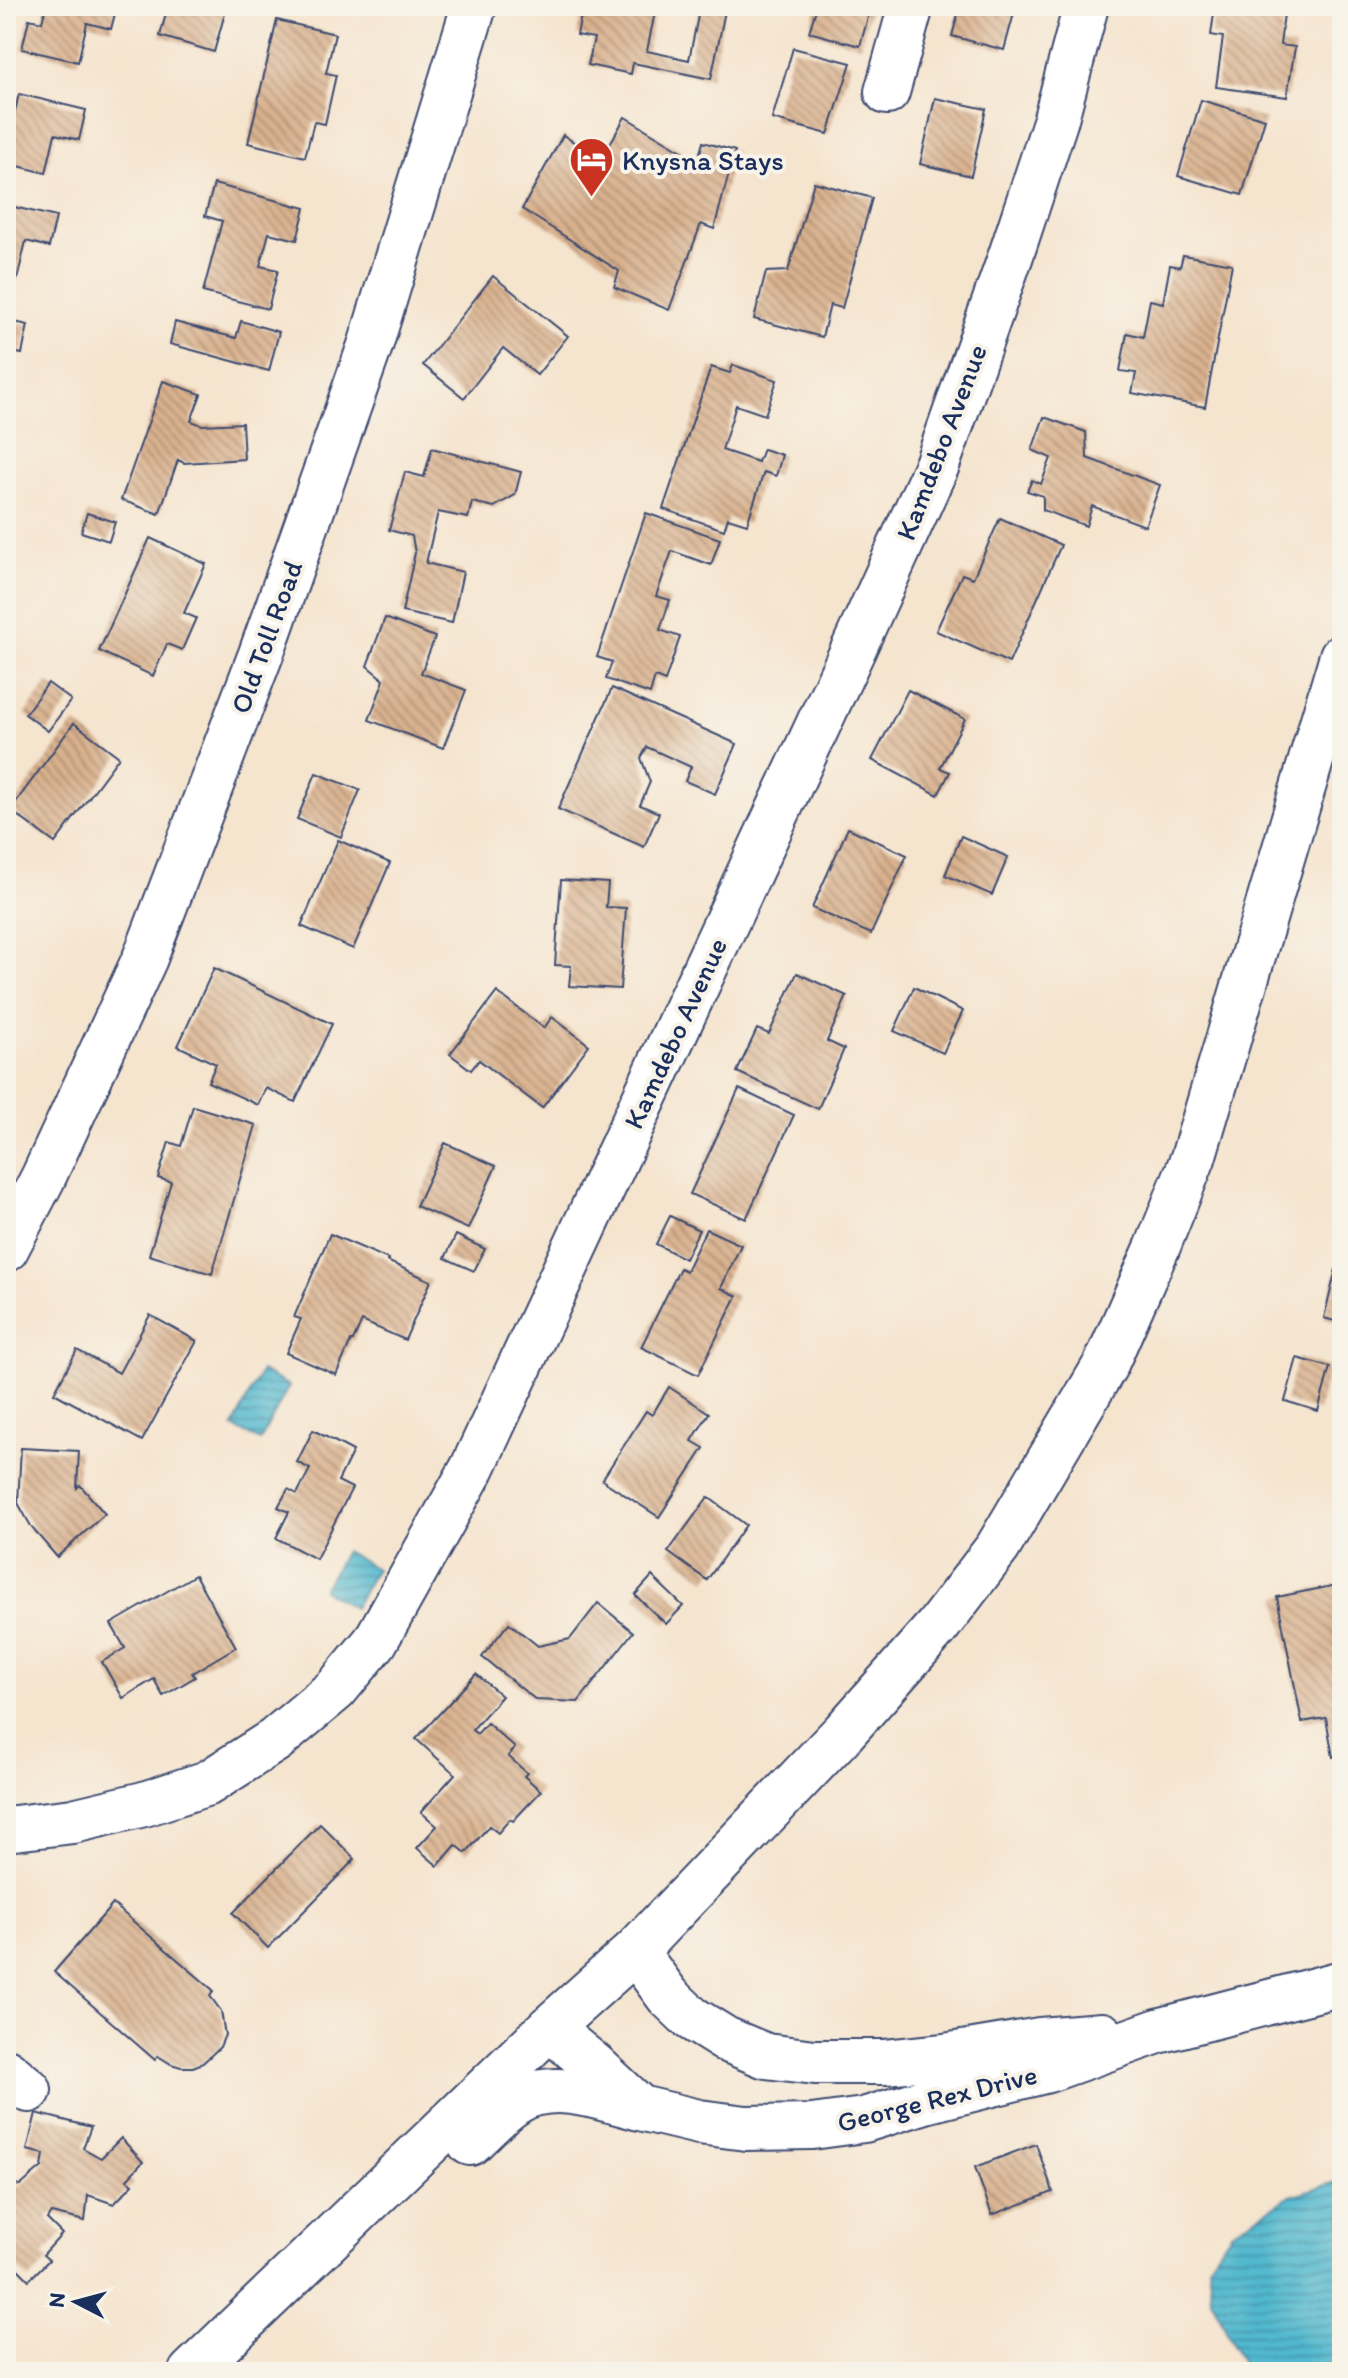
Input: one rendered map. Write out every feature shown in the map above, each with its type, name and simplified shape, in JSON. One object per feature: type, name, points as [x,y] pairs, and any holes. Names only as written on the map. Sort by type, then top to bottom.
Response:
[{"type":"main road","name":"Old Toll Road","points":[[6,1249],[43,1178],[145,958],[255,669],[371,343],[474,6]]},
{"type":"main road","points":[[887,92],[911,6]]},
{"type":"main road","name":"Kamdebo Avenue","points":[[6,1829],[73,1821],[144,1804],[208,1783],[275,1740],[336,1689],[375,1642],[472,1469],[937,465],[1050,137],[1086,6]]},
{"type":"main road","points":[[191,2372],[549,2028],[635,1951],[843,1733],[937,1627],[998,1547],[1106,1364],[1193,1158],[1342,656]]},
{"type":"main road","name":"George Rex Drive","points":[[635,1951],[668,1996],[691,2018],[725,2039],[766,2056],[815,2062],[885,2062],[945,2056],[1040,2040],[1158,2031]]},
{"type":"main road","name":"George Rex Drive","points":[[549,2028],[640,2108],[699,2122],[746,2128],[812,2127],[864,2120],[1048,2070],[1158,2031],[1342,1983]]},
{"type":"main road","points":[[354,2214],[381,2210],[400,2201],[426,2183],[507,2109],[539,2092],[580,2094],[640,2108]]},
{"type":"water","points":[[261,1371],[289,1386],[260,1441],[233,1427]]},
{"type":"water","points":[[345,1551],[376,1569],[354,1608],[323,1590]]},
{"type":"water","points":[[1342,2180],[1342,2372],[1246,2372],[1211,2298],[1209,2264],[1231,2232],[1291,2196]]},
{"type":"building","points":[[46,6],[117,6],[111,29],[87,23],[78,62],[22,49],[29,19],[42,22]]},
{"type":"building","points":[[168,6],[227,6],[214,52],[160,36]]},
{"type":"building","points":[[583,6],[671,6],[670,12],[655,12],[647,51],[689,60],[700,6],[726,6],[711,79],[633,63],[631,74],[588,65],[594,38],[577,35]]},
{"type":"building","points":[[817,6],[871,6],[860,46],[809,32]]},
{"type":"building","points":[[960,6],[1016,6],[1004,50],[952,36]]},
{"type":"building","points":[[1215,6],[1285,6],[1280,45],[1295,47],[1287,97],[1216,87],[1223,37],[1211,35]]},
{"type":"building","points":[[277,20],[335,34],[326,73],[336,75],[325,124],[314,122],[305,157],[248,143]]},
{"type":"building","points":[[793,48],[851,63],[828,134],[772,119]]},
{"type":"building","points":[[19,94],[86,110],[79,140],[55,134],[46,173],[6,163],[6,132],[10,132]]},
{"type":"building","points":[[935,98],[986,109],[971,176],[920,164]]},
{"type":"building","points":[[1201,100],[1265,119],[1242,195],[1178,176]]},
{"type":"building","points":[[625,117],[687,154],[699,156],[703,142],[735,151],[714,229],[701,224],[669,310],[614,287],[619,271],[522,209],[563,135],[601,160]]},
{"type":"building","points":[[814,182],[872,198],[842,308],[830,305],[822,337],[754,319],[766,272],[788,271]]},
{"type":"building","points":[[214,184],[305,208],[297,240],[269,233],[260,266],[278,270],[268,309],[203,292],[222,221],[205,216]]},
{"type":"building","points":[[6,205],[56,217],[49,247],[26,241],[17,280],[6,278]]},
{"type":"building","points":[[1183,255],[1232,264],[1205,407],[1132,393],[1136,373],[1120,371],[1127,333],[1143,337],[1150,300],[1163,303],[1170,265],[1180,267]]},
{"type":"building","points":[[493,276],[568,336],[537,375],[503,348],[464,398],[423,365]]},
{"type":"building","points":[[6,320],[28,325],[22,354],[6,351]]},
{"type":"building","points":[[241,321],[279,332],[269,371],[170,344],[175,322],[236,338]]},
{"type":"building","points":[[733,365],[777,380],[765,415],[736,405],[722,450],[758,462],[763,449],[782,455],[776,476],[764,472],[747,524],[728,518],[724,530],[663,509],[711,367],[730,373]]},
{"type":"building","points":[[163,381],[201,394],[191,421],[202,425],[242,423],[244,459],[184,463],[178,460],[159,514],[121,500]]},
{"type":"building","points":[[1044,417],[1086,432],[1087,458],[1160,485],[1145,526],[1092,506],[1086,526],[1043,510],[1043,496],[1027,491],[1032,480],[1041,484],[1051,458],[1032,450]]},
{"type":"building","points":[[432,448],[521,472],[515,495],[494,507],[472,502],[468,518],[438,512],[426,563],[463,572],[452,623],[402,612],[415,553],[412,536],[389,530],[405,472],[424,477]]},
{"type":"building","points":[[87,513],[115,522],[109,541],[81,532]]},
{"type":"building","points":[[646,513],[720,539],[711,565],[672,551],[656,596],[670,600],[660,630],[680,637],[665,681],[655,677],[650,694],[606,679],[612,662],[597,657]]},
{"type":"building","points":[[1000,518],[1061,545],[1009,663],[936,631],[962,574],[973,578]]},
{"type":"building","points":[[150,538],[206,564],[184,613],[196,618],[182,650],[167,644],[153,676],[99,651]]},
{"type":"building","points":[[385,618],[435,637],[421,673],[466,690],[443,748],[369,720],[384,680],[367,666]]},
{"type":"building","points":[[48,683],[71,700],[48,731],[25,714]]},
{"type":"building","points":[[612,688],[737,744],[715,794],[685,781],[691,767],[647,747],[641,758],[650,782],[640,805],[659,813],[644,847],[558,809]]},
{"type":"building","points":[[908,690],[965,719],[940,768],[950,772],[938,795],[872,760]]},
{"type":"building","points":[[74,723],[119,757],[55,843],[10,810]]},
{"type":"building","points":[[316,773],[360,790],[341,837],[297,819]]},
{"type":"building","points":[[848,828],[907,855],[871,934],[812,908]]},
{"type":"building","points":[[961,836],[1008,857],[992,895],[945,875]]},
{"type":"building","points":[[338,840],[390,863],[353,949],[301,926]]},
{"type":"building","points":[[561,880],[608,883],[606,907],[626,908],[620,989],[569,986],[571,966],[555,965]]},
{"type":"building","points":[[214,968],[332,1024],[295,1102],[266,1088],[258,1105],[208,1082],[216,1064],[178,1046]]},
{"type":"building","points":[[797,973],[847,996],[827,1041],[844,1049],[818,1109],[737,1072],[757,1029],[769,1034]]},
{"type":"building","points":[[914,987],[963,1011],[943,1053],[894,1031]]},
{"type":"building","points":[[497,992],[544,1028],[552,1017],[589,1045],[542,1108],[479,1060],[471,1070],[450,1054]]},
{"type":"building","points":[[739,1089],[794,1115],[746,1219],[690,1194]]},
{"type":"building","points":[[193,1106],[256,1125],[212,1274],[149,1255],[171,1182],[158,1178],[169,1142],[181,1146]]},
{"type":"building","points":[[445,1143],[496,1166],[468,1229],[416,1206]]},
{"type":"building","points":[[670,1216],[699,1230],[685,1259],[656,1244]]},
{"type":"building","points":[[706,1229],[741,1245],[721,1288],[737,1296],[698,1375],[641,1347],[680,1268],[686,1271]]},
{"type":"building","points":[[330,1234],[431,1281],[405,1340],[362,1321],[336,1375],[286,1353],[301,1319],[294,1317]]},
{"type":"building","points":[[456,1235],[485,1249],[474,1271],[445,1258]]},
{"type":"building","points":[[1336,1269],[1342,1271],[1342,1323],[1324,1318]]},
{"type":"building","points":[[150,1315],[197,1341],[142,1441],[54,1393],[77,1350],[119,1373]]},
{"type":"building","points":[[1297,1358],[1330,1367],[1318,1411],[1285,1401]]},
{"type":"building","points":[[669,1387],[709,1413],[692,1441],[704,1448],[659,1517],[602,1480],[646,1411],[652,1415]]},
{"type":"building","points":[[313,1430],[353,1451],[338,1481],[352,1488],[316,1559],[276,1538],[289,1512],[278,1507],[288,1489],[297,1494],[310,1469],[297,1462]]},
{"type":"building","points":[[21,1448],[79,1451],[77,1488],[80,1485],[105,1514],[57,1557],[32,1528],[18,1503]]},
{"type":"building","points":[[708,1497],[746,1525],[707,1580],[668,1552]]},
{"type":"building","points":[[195,1575],[236,1647],[192,1673],[195,1677],[163,1696],[154,1679],[123,1698],[102,1662],[125,1648],[111,1624]]},
{"type":"building","points":[[652,1576],[683,1606],[666,1624],[635,1595]]},
{"type":"building","points":[[1342,1584],[1342,1755],[1333,1757],[1326,1718],[1302,1722],[1277,1597]]},
{"type":"building","points":[[598,1603],[633,1632],[578,1702],[536,1700],[482,1657],[509,1623],[538,1646],[570,1639]]},
{"type":"building","points":[[476,1674],[502,1696],[472,1730],[477,1734],[487,1723],[515,1748],[508,1756],[541,1791],[498,1833],[489,1826],[466,1853],[456,1845],[438,1866],[417,1848],[437,1826],[421,1812],[455,1774],[416,1739]]},
{"type":"building","points":[[320,1824],[355,1859],[268,1948],[233,1913]]},
{"type":"building","points":[[113,1904],[214,1991],[210,1996],[221,2011],[225,2035],[220,2047],[203,2063],[181,2067],[158,2056],[155,2060],[54,1972]]},
{"type":"building","points":[[36,2113],[91,2127],[83,2148],[101,2158],[121,2138],[143,2162],[127,2179],[133,2184],[114,2204],[88,2195],[85,2221],[51,2213],[47,2219],[62,2234],[43,2255],[49,2260],[29,2280],[6,2257],[6,2183],[20,2186],[42,2167],[44,2154],[27,2150]]},
{"type":"building","points":[[1036,2144],[1053,2192],[992,2215],[975,2167]]},
{"type":"place","name":"Knysna Stays","points":[[591,199]]}]
